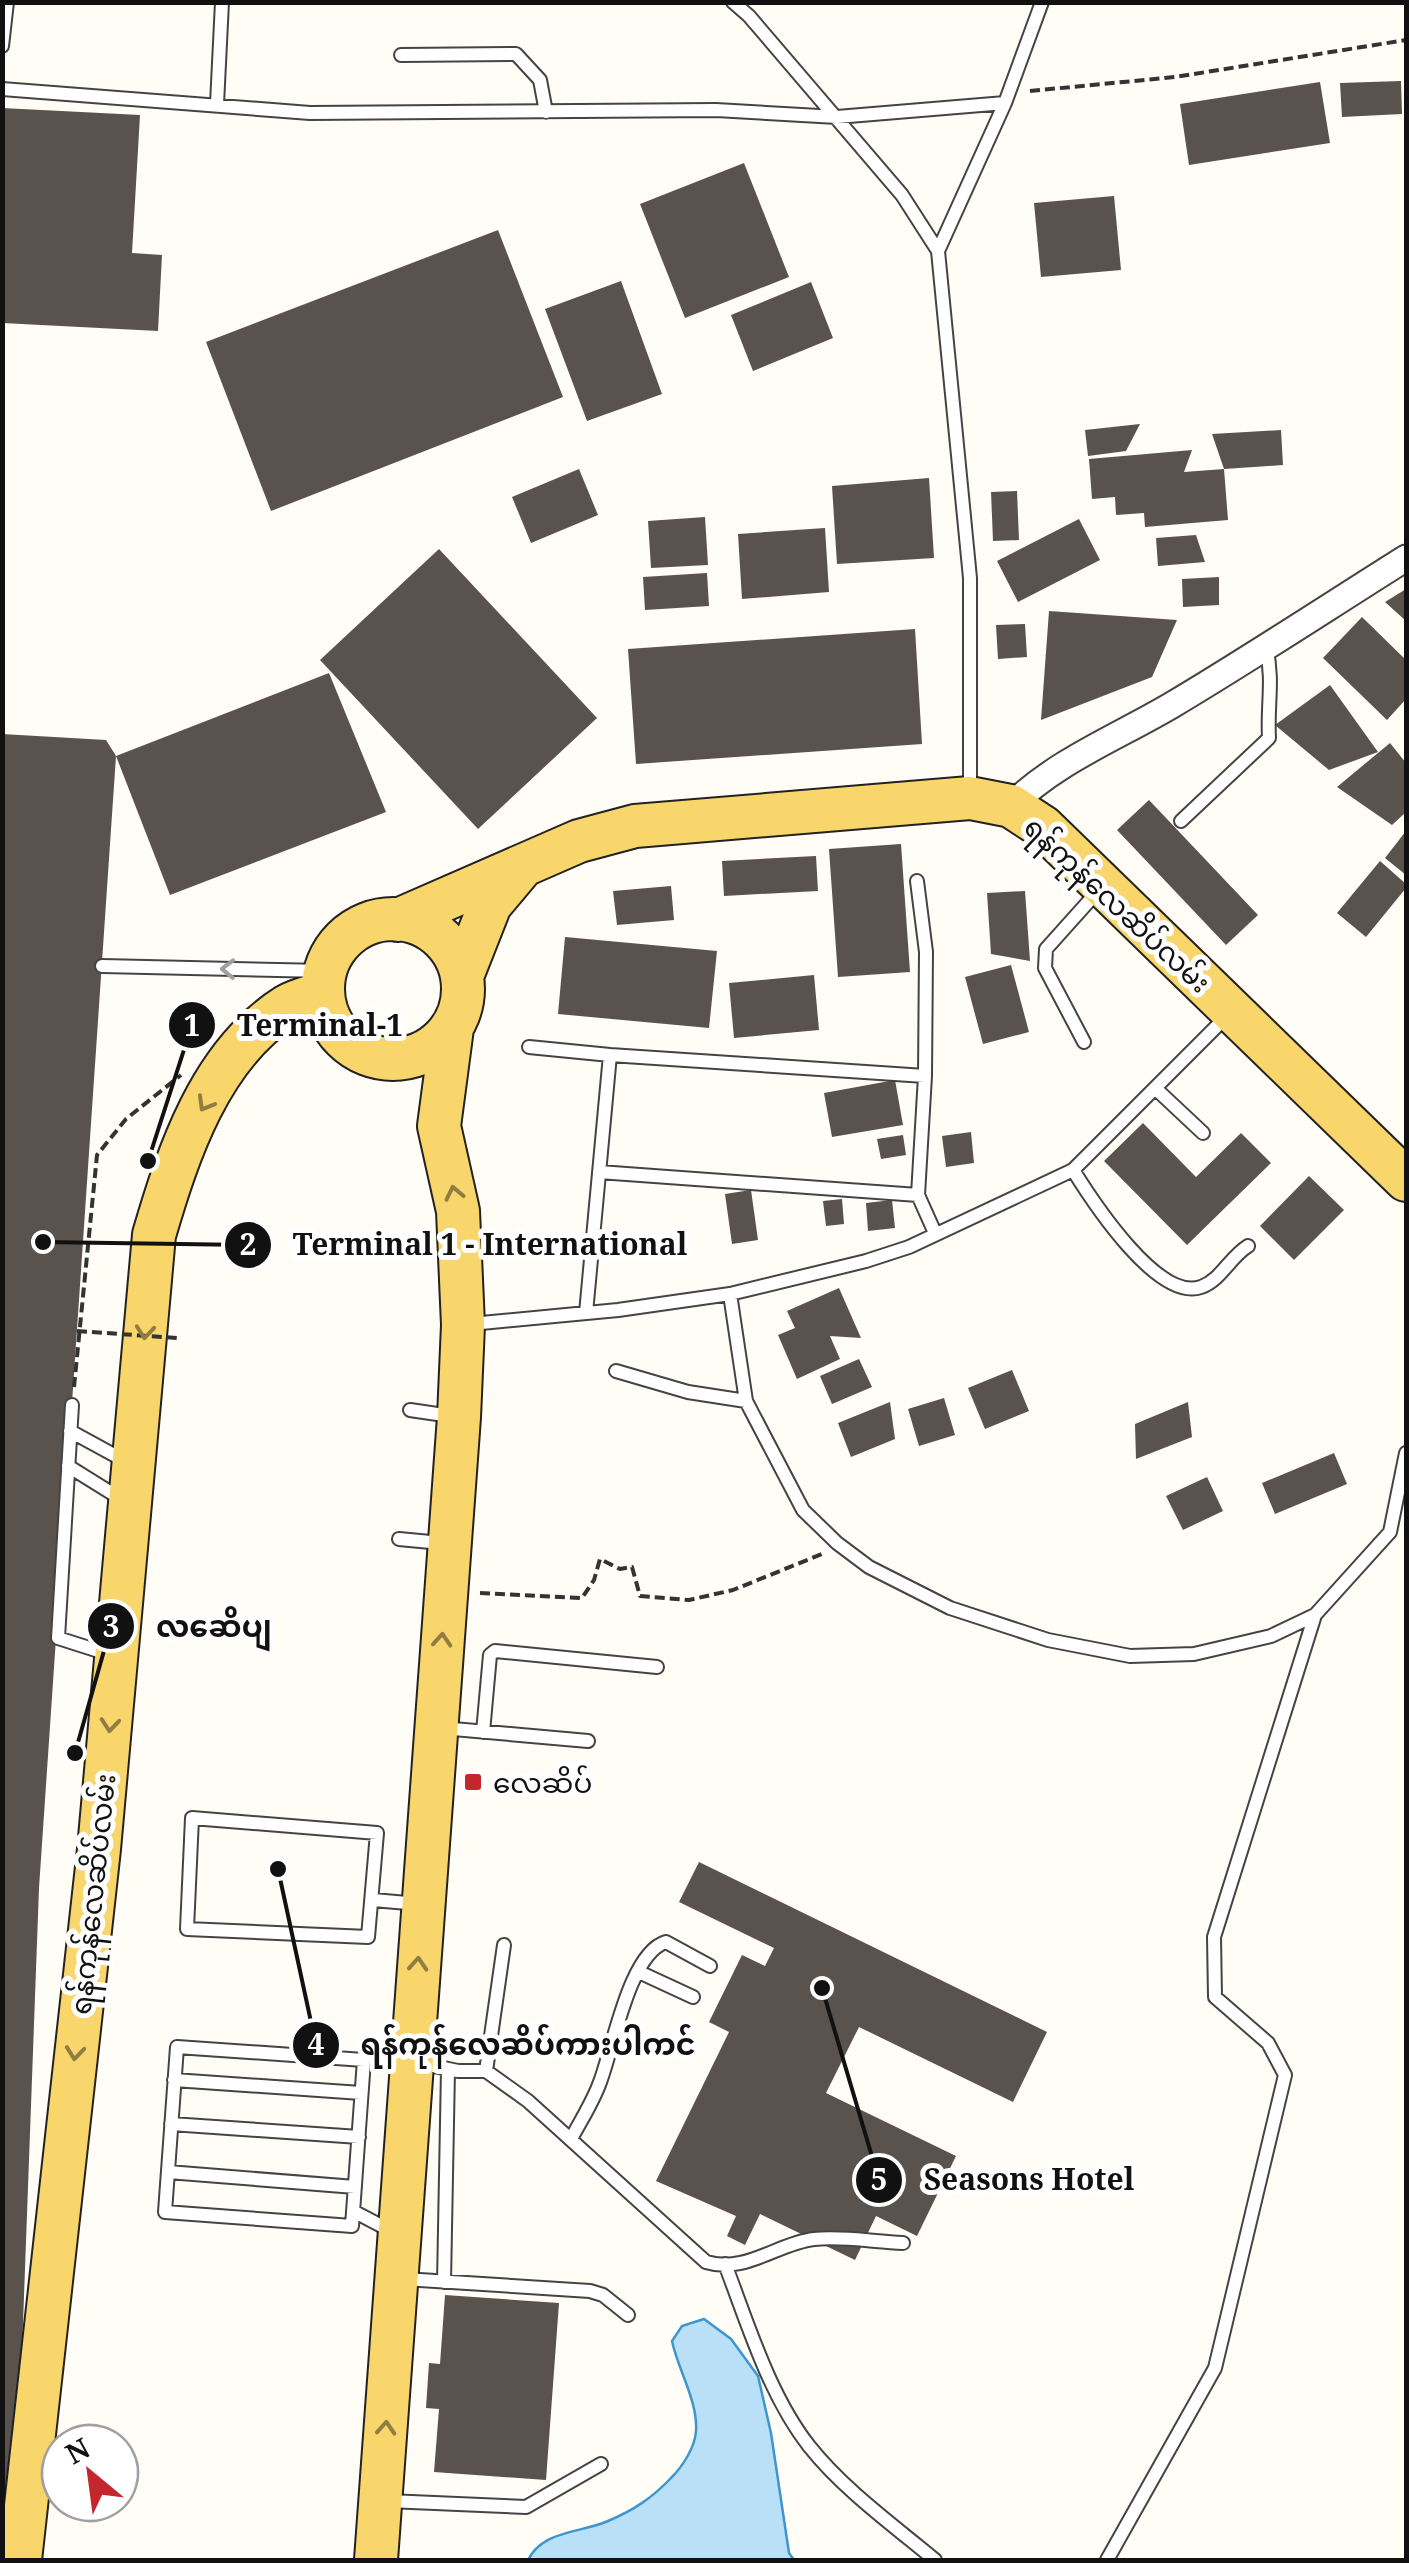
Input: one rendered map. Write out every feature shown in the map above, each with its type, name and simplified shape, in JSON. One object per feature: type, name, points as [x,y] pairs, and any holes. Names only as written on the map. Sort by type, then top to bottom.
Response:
[{"type":"main road","points":[[398,920],[580,841],[634,826],[991,802]]},
{"type":"main road","name":"ရန်ကုန်လေဆိပ်လမ်း","points":[[991,802],[1044,828],[1406,1180]]},
{"type":"main road","points":[[462,976],[454,954],[440,937],[420,925],[398,920],[374,922],[352,933],[336,950],[324,982],[328,1014],[338,1034],[354,1048],[375,1057],[418,1055],[437,1044],[460,1012],[462,976],[490,905],[525,864]]},
{"type":"main road","name":"ရန်ကုန်လေဆိပ်လမ်း","points":[[27,2553],[154,1235],[176,1158],[230,1063],[264,1022],[324,982]]},
{"type":"main road","points":[[376,2560],[399,2236],[430,2065],[422,1904],[463,1324],[458,1212],[439,1126],[452,1028]]},
{"type":"street","points":[[991,802],[1046,776],[1172,705],[1406,558]]},
{"type":"lane","points":[[2,46],[6,2]]},
{"type":"lane","points":[[217,104],[222,2]]},
{"type":"lane","points":[[733,2],[902,195],[938,251],[991,802]]},
{"type":"lane","points":[[938,251],[1007,98],[1042,2]]},
{"type":"lane","points":[[401,55],[516,54],[540,80],[546,112]]},
{"type":"lane","points":[[2,89],[310,113],[716,110],[837,117],[1007,98]]},
{"type":"lane","points":[[1181,821],[1269,738],[1273,676],[1266,646]]},
{"type":"lane","points":[[917,881],[926,952],[925,1076],[918,1196],[934,1233]]},
{"type":"lane","points":[[1084,1042],[1044,957],[1046,949],[1104,885]]},
{"type":"lane","points":[[102,966],[324,982]]},
{"type":"lane","points":[[463,1324],[730,1294],[909,1247],[1073,1170],[1232,1010]]},
{"type":"lane","points":[[529,1047],[925,1076]]},
{"type":"lane","points":[[586,1313],[610,1055]]},
{"type":"lane","points":[[1155,1088],[1203,1133]]},
{"type":"lane","points":[[1073,1170],[1096,1208],[1160,1278],[1177,1287],[1195,1290],[1212,1282],[1248,1246]]},
{"type":"lane","points":[[599,1172],[918,1196]]},
{"type":"lane","points":[[730,1294],[746,1400],[803,1510],[869,1568],[950,1608],[1048,1640],[1130,1656],[1194,1654],[1270,1636],[1315,1615],[1390,1532],[1406,1453]]},
{"type":"lane","points":[[616,1371],[688,1392],[746,1400]]},
{"type":"lane","points":[[72,1405],[58,1638],[116,1657]]},
{"type":"lane","points":[[410,1410],[459,1417]]},
{"type":"lane","points":[[70,1430],[132,1485]]},
{"type":"lane","points":[[68,1466],[132,1485]]},
{"type":"lane","points":[[399,1539],[449,1544]]},
{"type":"lane","points":[[1107,2560],[1215,2368],[1285,2074],[1268,2043],[1215,1997],[1214,1936],[1315,1615]]},
{"type":"lane","points":[[483,1732],[490,1655],[495,1651],[657,1667]]},
{"type":"lane","points":[[435,1727],[588,1741]]},
{"type":"lane","points":[[192,1818],[376,1834],[373,1900],[368,1937],[187,1929],[192,1818]]},
{"type":"lane","points":[[373,1900],[422,1904]]},
{"type":"lane","points":[[571,2139],[600,2083],[624,2006],[651,1952],[662,1943],[710,1966]]},
{"type":"lane","points":[[486,2071],[504,1945]]},
{"type":"lane","points":[[639,1972],[693,1997]]},
{"type":"lane","points":[[177,2047],[364,2060],[352,2226],[165,2212],[174,2080],[177,2047]]},
{"type":"lane","points":[[444,2282],[430,2065],[486,2071],[528,2100],[698,2257],[715,2265],[748,2262],[816,2238],[903,2244]]},
{"type":"lane","points":[[174,2080],[362,2093]]},
{"type":"lane","points":[[171,2124],[358,2137]]},
{"type":"lane","points":[[168,2172],[355,2187]]},
{"type":"lane","points":[[353,2211],[399,2236]]},
{"type":"lane","points":[[725,2264],[782,2400],[812,2449],[880,2515],[935,2560]]},
{"type":"lane","points":[[397,2278],[590,2291],[603,2295],[628,2314]]},
{"type":"lane","points":[[380,2500],[526,2508],[602,2464]]},
{"type":"path","points":[[1007,98],[1175,77],[1406,40]]},
{"type":"path","points":[[72,1405],[97,1156],[126,1118],[182,1074]]},
{"type":"path","points":[[76,1331],[177,1338]]},
{"type":"path","points":[[445,1591],[582,1598],[594,1580],[600,1559],[620,1569],[632,1568],[640,1596],[689,1600],[732,1590],[820,1555],[837,1543]]},
{"type":"water","points":[[704,2319],[731,2339],[758,2376],[789,2553],[794,2560],[528,2560],[553,2538],[597,2525],[634,2508],[657,2492],[680,2468],[693,2443],[696,2420],[672,2341],[682,2326]]},
{"type":"building","points":[[1401,81],[1402,114],[1342,117],[1340,83]]},
{"type":"building","points":[[1320,82],[1330,143],[1189,165],[1180,104]]},
{"type":"building","points":[[2,108],[140,115],[132,253],[162,255],[158,331],[2,323]]},
{"type":"building","points":[[744,163],[789,277],[685,318],[640,204]]},
{"type":"building","points":[[1114,196],[1121,270],[1041,277],[1034,203]]},
{"type":"building","points":[[498,230],[563,397],[271,511],[206,342]]},
{"type":"building","points":[[621,281],[662,394],[587,421],[545,309]]},
{"type":"building","points":[[811,282],[833,338],[753,371],[731,315]]},
{"type":"building","points":[[1140,424],[1126,451],[1088,456],[1085,430]]},
{"type":"building","points":[[1281,430],[1283,465],[1224,469],[1212,434]]},
{"type":"building","points":[[1192,450],[1184,472],[1224,469],[1228,520],[1145,527],[1144,513],[1116,515],[1115,497],[1092,499],[1089,459]]},
{"type":"building","points":[[579,469],[598,515],[531,543],[512,497]]},
{"type":"building","points":[[929,478],[934,558],[837,564],[832,486]]},
{"type":"building","points":[[1017,491],[1019,540],[993,541],[991,492]]},
{"type":"building","points":[[705,517],[708,565],[651,568],[648,521]]},
{"type":"building","points":[[1079,519],[1100,560],[1018,602],[997,561]]},
{"type":"building","points":[[825,528],[829,592],[742,599],[738,534]]},
{"type":"building","points":[[1196,535],[1205,562],[1158,566],[1156,538]]},
{"type":"building","points":[[439,549],[597,718],[478,829],[320,660]]},
{"type":"building","points":[[707,573],[709,606],[645,610],[643,577]]},
{"type":"building","points":[[1219,577],[1219,605],[1183,607],[1182,579]]},
{"type":"building","points":[[1406,589],[1406,621],[1385,602]]},
{"type":"building","points":[[1049,611],[1177,620],[1152,677],[1041,720]]},
{"type":"building","points":[[1362,617],[1406,660],[1406,699],[1387,720],[1323,658]]},
{"type":"building","points":[[1025,624],[1027,657],[998,659],[996,625]]},
{"type":"building","points":[[915,629],[922,744],[636,764],[628,649]]},
{"type":"building","points":[[329,673],[386,812],[170,895],[116,756]]},
{"type":"building","points":[[1330,685],[1378,752],[1329,770],[1275,725]]},
{"type":"building","points":[[2,734],[106,740],[116,756],[39,1888],[15,2541],[2,2560]]},
{"type":"building","points":[[1390,743],[1406,763],[1406,812],[1392,825],[1337,787]]},
{"type":"building","points":[[1149,800],[1258,915],[1226,945],[1117,830]]},
{"type":"building","points":[[1406,831],[1406,875],[1385,858]]},
{"type":"building","points":[[901,844],[910,972],[838,977],[829,849]]},
{"type":"building","points":[[816,856],[818,891],[724,896],[722,861]]},
{"type":"building","points":[[1380,861],[1406,888],[1366,937],[1337,913]]},
{"type":"building","points":[[671,886],[674,920],[617,925],[613,891]]},
{"type":"building","points":[[1025,891],[1030,961],[991,954],[987,893]]},
{"type":"building","points":[[565,937],[717,951],[709,1028],[558,1014]]},
{"type":"building","points":[[1011,965],[1029,1032],[983,1044],[965,977]]},
{"type":"building","points":[[814,975],[819,1030],[734,1038],[729,983]]},
{"type":"building","points":[[895,1080],[903,1125],[832,1137],[824,1093]]},
{"type":"building","points":[[1143,1123],[1196,1177],[1241,1133],[1271,1163],[1187,1245],[1104,1161]]},
{"type":"building","points":[[971,1132],[974,1163],[946,1167],[942,1136]]},
{"type":"building","points":[[903,1135],[906,1155],[881,1159],[877,1139]]},
{"type":"building","points":[[1309,1176],[1344,1210],[1294,1260],[1260,1226]]},
{"type":"building","points":[[751,1190],[758,1240],[732,1244],[725,1194]]},
{"type":"building","points":[[842,1199],[844,1224],[826,1226],[823,1201]]},
{"type":"building","points":[[892,1200],[895,1228],[868,1231],[866,1203]]},
{"type":"building","points":[[839,1288],[861,1338],[830,1336],[840,1359],[797,1379],[778,1335],[795,1328],[787,1311]]},
{"type":"building","points":[[859,1359],[872,1387],[832,1404],[820,1376]]},
{"type":"building","points":[[1012,1370],[1029,1411],[985,1429],[968,1388]]},
{"type":"building","points":[[944,1398],[955,1435],[919,1446],[908,1409]]},
{"type":"building","points":[[890,1402],[895,1439],[851,1457],[838,1423]]},
{"type":"building","points":[[1188,1402],[1192,1437],[1136,1459],[1135,1424]]},
{"type":"building","points":[[1334,1453],[1347,1484],[1275,1514],[1262,1483]]},
{"type":"building","points":[[1207,1477],[1223,1511],[1183,1530],[1166,1496]]},
{"type":"building","points":[[699,1862],[1047,2032],[1013,2102],[859,2027],[826,2093],[956,2156],[917,2236],[876,2216],[855,2260],[760,2214],[745,2245],[727,2236],[736,2216],[656,2181],[729,2032],[709,2022],[742,1955],[765,1966],[774,1948],[679,1902]]},
{"type":"building","points":[[445,2295],[559,2303],[546,2480],[434,2472],[439,2409],[426,2408],[429,2363],[440,2364]]},
{"type":"place","name":"Terminal-1","points":[[148,1161]]},
{"type":"place","name":"Terminal 1 - International","points":[[43,1242]]},
{"type":"place","name":"လဆေိပျ","points":[[75,1753]]},
{"type":"place","name":"လေဆိပ်","points":[[473,1782]]},
{"type":"place","name":"ရန်ကုန်လေဆိပ်ကားပါကင်","points":[[278,1869]]},
{"type":"place","name":"Seasons Hotel","points":[[822,1988]]}]
